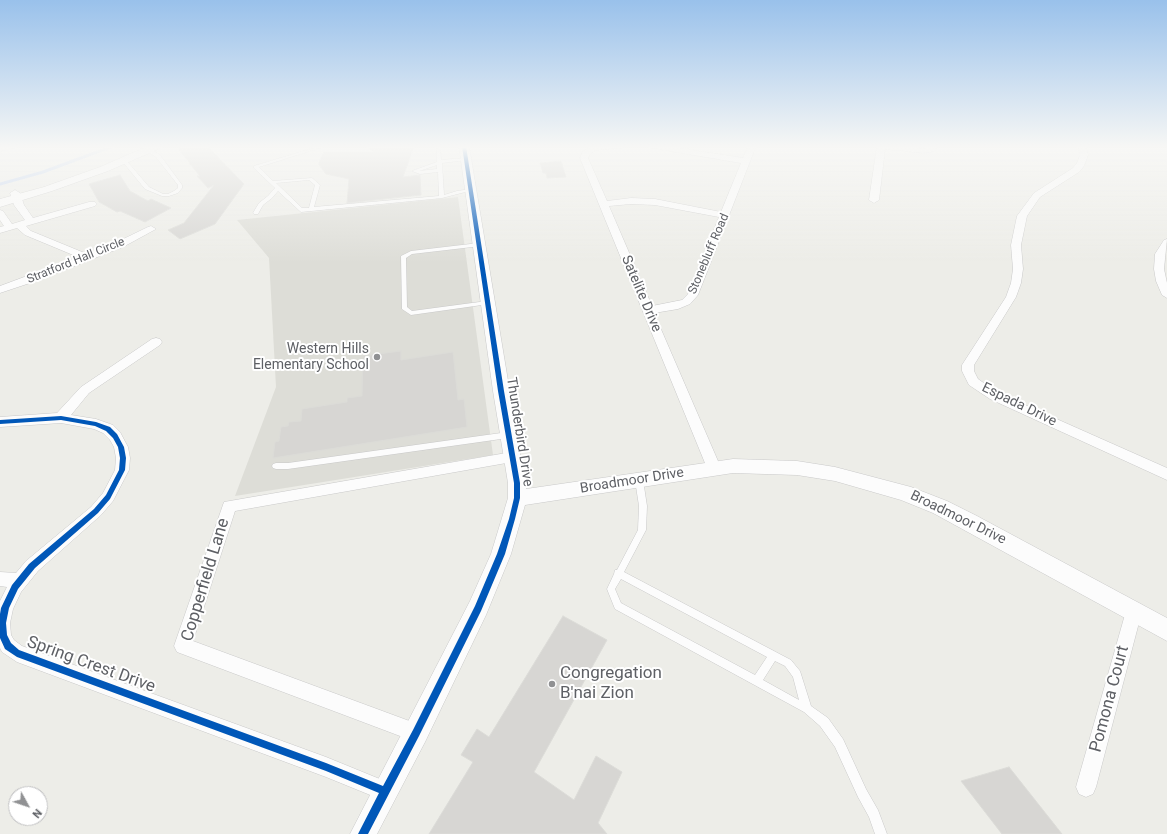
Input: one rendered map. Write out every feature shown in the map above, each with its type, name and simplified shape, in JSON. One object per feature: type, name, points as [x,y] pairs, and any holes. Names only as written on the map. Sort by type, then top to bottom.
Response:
[{"type":"street","points":[[0,203],[43,185]]},
{"type":"street","points":[[0,197],[48,189],[59,185]]},
{"type":"street","name":"Thunderbird Drive","points":[[363,834],[416,733],[490,583],[508,533],[517,498],[517,483],[487,303],[470,185]]},
{"type":"street","name":"Satelite Drive","points":[[596,185],[714,468]]},
{"type":"street","name":"Stonebluff Road","points":[[648,310],[678,305],[686,302],[693,295],[737,185]]},
{"type":"street","points":[[874,200],[876,185]]},
{"type":"street","name":"Espada Drive","points":[[1051,185],[1037,195],[1022,216],[1016,245],[1018,269],[1016,283],[1011,297],[968,365],[968,371],[974,382],[994,396],[1167,474]]},
{"type":"street","points":[[16,195],[19,205],[30,221]]},
{"type":"street","points":[[604,204],[642,201],[725,215]]},
{"type":"street","points":[[0,213],[4,229],[92,204]]},
{"type":"street","points":[[19,224],[28,233],[86,257]]},
{"type":"street","name":"Stratford Hall Circle","points":[[0,290],[86,257],[151,229]]},
{"type":"street","points":[[1167,242],[1160,254],[1159,269],[1161,281],[1167,295]]},
{"type":"street","points":[[61,418],[85,390],[156,342]]},
{"type":"street","name":"Spring Crest Drive","points":[[0,422],[61,418],[84,420],[108,429],[115,436],[121,447],[123,458],[122,470],[108,497],[96,511],[32,566],[19,581],[5,608],[2,624],[2,636],[8,646],[17,653],[326,767],[385,791]]},
{"type":"street","name":"Copperfield Lane","points":[[416,733],[183,646],[229,506],[512,457]]},
{"type":"street","name":"Broadmoor Drive","points":[[517,498],[733,466],[797,468],[835,474],[904,493],[940,507],[1167,630]]},
{"type":"street","points":[[0,579],[19,581]]},
{"type":"street","name":"Pomona Court","points":[[1086,787],[1134,611]]},
{"type":"lane","points":[[144,185],[147,188],[162,195],[169,195],[176,192],[180,188],[180,185]]},
{"type":"lane","points":[[275,185],[301,210],[442,197],[457,192],[471,190]]},
{"type":"lane","points":[[311,209],[318,185]]},
{"type":"lane","points":[[441,185],[442,197]]},
{"type":"lane","points":[[256,213],[261,204],[278,188]]},
{"type":"lane","points":[[479,245],[411,253],[403,257],[404,308],[411,312],[487,303]]},
{"type":"lane","points":[[276,466],[288,466],[508,435]]},
{"type":"lane","points":[[639,480],[643,506],[642,530],[618,573],[611,589],[618,606],[807,709],[824,722],[839,743],[862,793],[874,814],[881,834]]},
{"type":"lane","points":[[618,573],[788,663],[797,674],[807,709]]},
{"type":"lane","points":[[757,681],[774,655]]},
{"type":"shaded area","name":"Western Hills Elementary School","points":[[458,197],[493,455],[235,496],[276,387],[269,258],[237,220]]},
{"type":"building","points":[[90,185],[126,185],[130,191],[148,201],[151,199],[171,208],[145,222],[120,211],[117,212],[99,202]]},
{"type":"building","points":[[205,185],[243,185],[215,224],[180,239],[168,230],[184,223],[214,185],[208,188]]},
{"type":"building","points":[[349,185],[420,185],[421,195],[347,203]]},
{"type":"building","points":[[401,351],[401,360],[453,352],[458,400],[464,399],[467,427],[273,458],[275,442],[279,441],[281,427],[288,426],[289,422],[301,421],[302,409],[347,402],[347,398],[362,396],[363,356]]},
{"type":"building","name":"Congregation B'nai Zion","points":[[563,616],[607,640],[534,772],[574,800],[596,756],[622,772],[598,823],[607,834],[429,834],[473,762],[461,755],[477,729],[489,737]]},
{"type":"building","points":[[1009,767],[1062,834],[1002,834],[961,781]]},
{"type":"cycle path","points":[[363,834],[416,733],[478,608],[501,554],[517,498],[517,483],[501,391],[470,185]]},
{"type":"cycle path","points":[[0,422],[61,418],[96,424],[108,429],[115,436],[121,447],[123,458],[122,470],[108,497],[96,511],[32,566],[15,587],[5,608],[2,623],[3,636],[8,646],[17,653],[326,767],[385,791]]},
{"type":"place","name":"Western Hills Elementary School","points":[[377,357]]},
{"type":"place","name":"Congregation B'nai Zion","points":[[552,684]]}]
